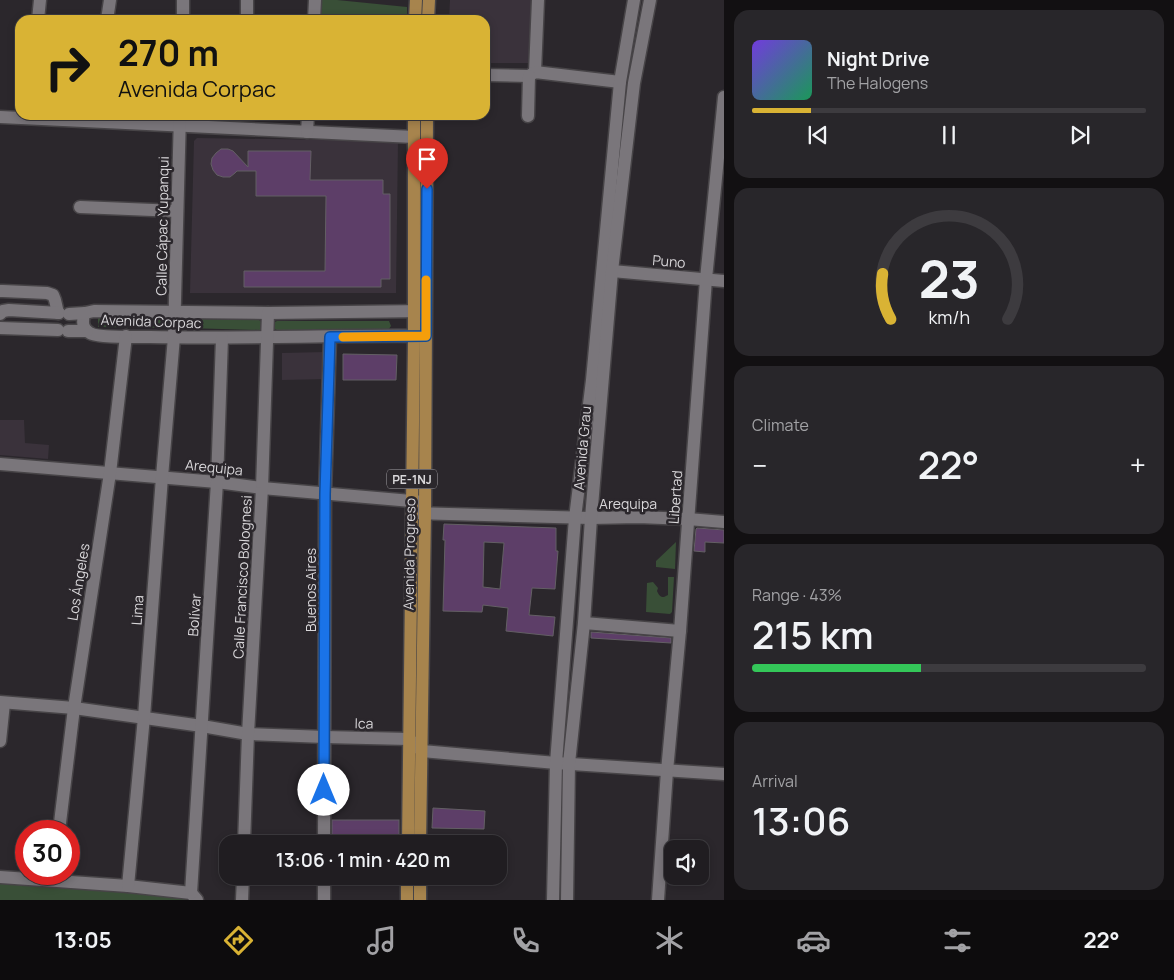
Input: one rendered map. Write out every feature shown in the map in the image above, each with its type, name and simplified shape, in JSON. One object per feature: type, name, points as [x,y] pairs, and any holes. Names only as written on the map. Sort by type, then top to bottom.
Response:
[{"type":"main road","points":[[416,0],[416,15]]},
{"type":"main road","points":[[428,15],[429,0]]},
{"type":"main road","name":"Avenida Progreso","points":[[414,120],[425,508],[420,835]]},
{"type":"main road","name":"Avenida Progreso","points":[[420,311],[427,120]]},
{"type":"main road","name":"Avenida Progreso","points":[[408,835],[411,507],[420,336]]},
{"type":"main road","points":[[407,885],[407,900]]},
{"type":"main road","points":[[420,885],[420,900]]},
{"type":"street","points":[[38,15],[40,0]]},
{"type":"street","points":[[108,15],[110,0]]},
{"type":"street","points":[[183,15],[184,0]]},
{"type":"street","points":[[247,15],[248,0]]},
{"type":"street","points":[[314,15],[315,0]]},
{"type":"street","points":[[528,116],[538,0]]},
{"type":"street","name":"Avenida Grau","points":[[553,900],[575,518],[592,380],[620,82],[634,0]]},
{"type":"street","name":"Avenida Grau","points":[[568,900],[562,763],[584,623],[612,271],[634,83],[650,0]]},
{"type":"street","points":[[490,75],[532,74],[620,82]]},
{"type":"street","name":"Libertad","points":[[658,900],[706,280],[724,96]]},
{"type":"street","points":[[0,117],[15,117]]},
{"type":"street","points":[[180,120],[242,129],[414,137]]},
{"type":"street","name":"Calle Cápac Yupanqui","points":[[174,337],[180,120]]},
{"type":"street","points":[[242,120],[242,129]]},
{"type":"street","points":[[307,132],[308,120]]},
{"type":"street","points":[[80,207],[177,212]]},
{"type":"street","name":"Puno","points":[[612,271],[724,281]]},
{"type":"street","points":[[0,291],[47,293],[53,295],[62,313]]},
{"type":"street","points":[[0,314],[3,311],[9,310],[85,313]]},
{"type":"street","name":"Avenida Corpac","points":[[420,311],[268,313],[94,311],[85,313],[83,318],[87,331],[94,335],[222,338],[420,336]]},
{"type":"street","name":"Calle Francisco Bolognesi","points":[[244,835],[262,488],[268,313]]},
{"type":"street","points":[[0,328],[87,331]]},
{"type":"street","name":"Los Ángeles","points":[[60,820],[74,708],[110,473],[126,336]]},
{"type":"street","name":"Lima","points":[[128,886],[144,718],[174,337]]},
{"type":"street","name":"Buenos Aires","points":[[324,835],[325,494],[330,337]]},
{"type":"street","name":"Bolívar","points":[[194,897],[217,482],[222,338]]},
{"type":"street","name":"Arequipa","points":[[0,464],[217,482],[325,494],[411,507],[575,518],[638,517],[724,522]]},
{"type":"street","points":[[584,623],[680,631]]},
{"type":"street","points":[[0,741],[2,703]]},
{"type":"street","name":"Ica","points":[[2,703],[74,708],[248,734],[409,739]]},
{"type":"street","points":[[409,739],[422,751],[724,774]]},
{"type":"street","points":[[0,877],[15,877]]},
{"type":"street","points":[[80,880],[194,897]]},
{"type":"street","points":[[242,885],[242,900]]},
{"type":"street","points":[[324,885],[324,900]]},
{"type":"shaded area","points":[[450,0],[535,0],[533,63],[490,63],[490,15],[449,15]]},
{"type":"shaded area","points":[[197,138],[398,141],[396,293],[190,293],[194,141]]},
{"type":"shaded area","points":[[326,352],[327,379],[282,380],[282,353]]},
{"type":"shaded area","points":[[0,420],[24,420],[25,443],[49,445],[48,459],[0,455]]},
{"type":"green space","points":[[322,0],[407,7],[407,15],[320,15]]},
{"type":"green space","points":[[98,316],[164,318],[167,324],[164,328],[98,327]]},
{"type":"green space","points":[[188,319],[259,320],[263,323],[263,326],[260,330],[186,328],[185,323]]},
{"type":"green space","points":[[389,321],[391,326],[388,330],[277,330],[275,329],[275,322]]},
{"type":"green space","points":[[676,542],[675,569],[656,567],[656,561]]},
{"type":"green space","points":[[668,577],[674,577],[672,612],[670,614],[646,612],[647,583],[653,582],[658,588],[659,595],[664,597],[668,595]]},
{"type":"green space","points":[[0,880],[15,881],[15,885],[58,885],[185,896],[188,900],[0,900]]},
{"type":"building","points":[[221,149],[233,151],[248,167],[248,151],[311,151],[310,180],[383,180],[383,194],[390,194],[390,279],[381,279],[381,287],[244,287],[244,271],[325,271],[326,196],[256,196],[256,171],[237,171],[230,177],[223,177],[217,175],[213,170],[212,158]]},
{"type":"building","points":[[343,354],[397,355],[396,380],[343,380]]},
{"type":"building","points":[[444,524],[556,528],[556,551],[558,551],[555,589],[532,588],[529,615],[555,617],[553,636],[506,631],[508,608],[483,605],[482,612],[443,611],[445,540],[443,540]],"holes":[[[484,542],[504,543],[500,589],[483,587]]]},
{"type":"building","points":[[697,528],[724,530],[724,543],[705,542],[705,552],[694,551]]},
{"type":"building","points":[[591,632],[671,638],[671,643],[591,638]]},
{"type":"building","points":[[433,808],[485,811],[484,829],[432,828]]},
{"type":"building","points":[[332,820],[399,820],[399,835],[332,835]]},
{"type":"slow traffic","points":[[343,337],[426,336],[426,280]]},
{"type":"route","points":[[324,790],[325,494],[330,337],[426,336],[427,189]]}]
